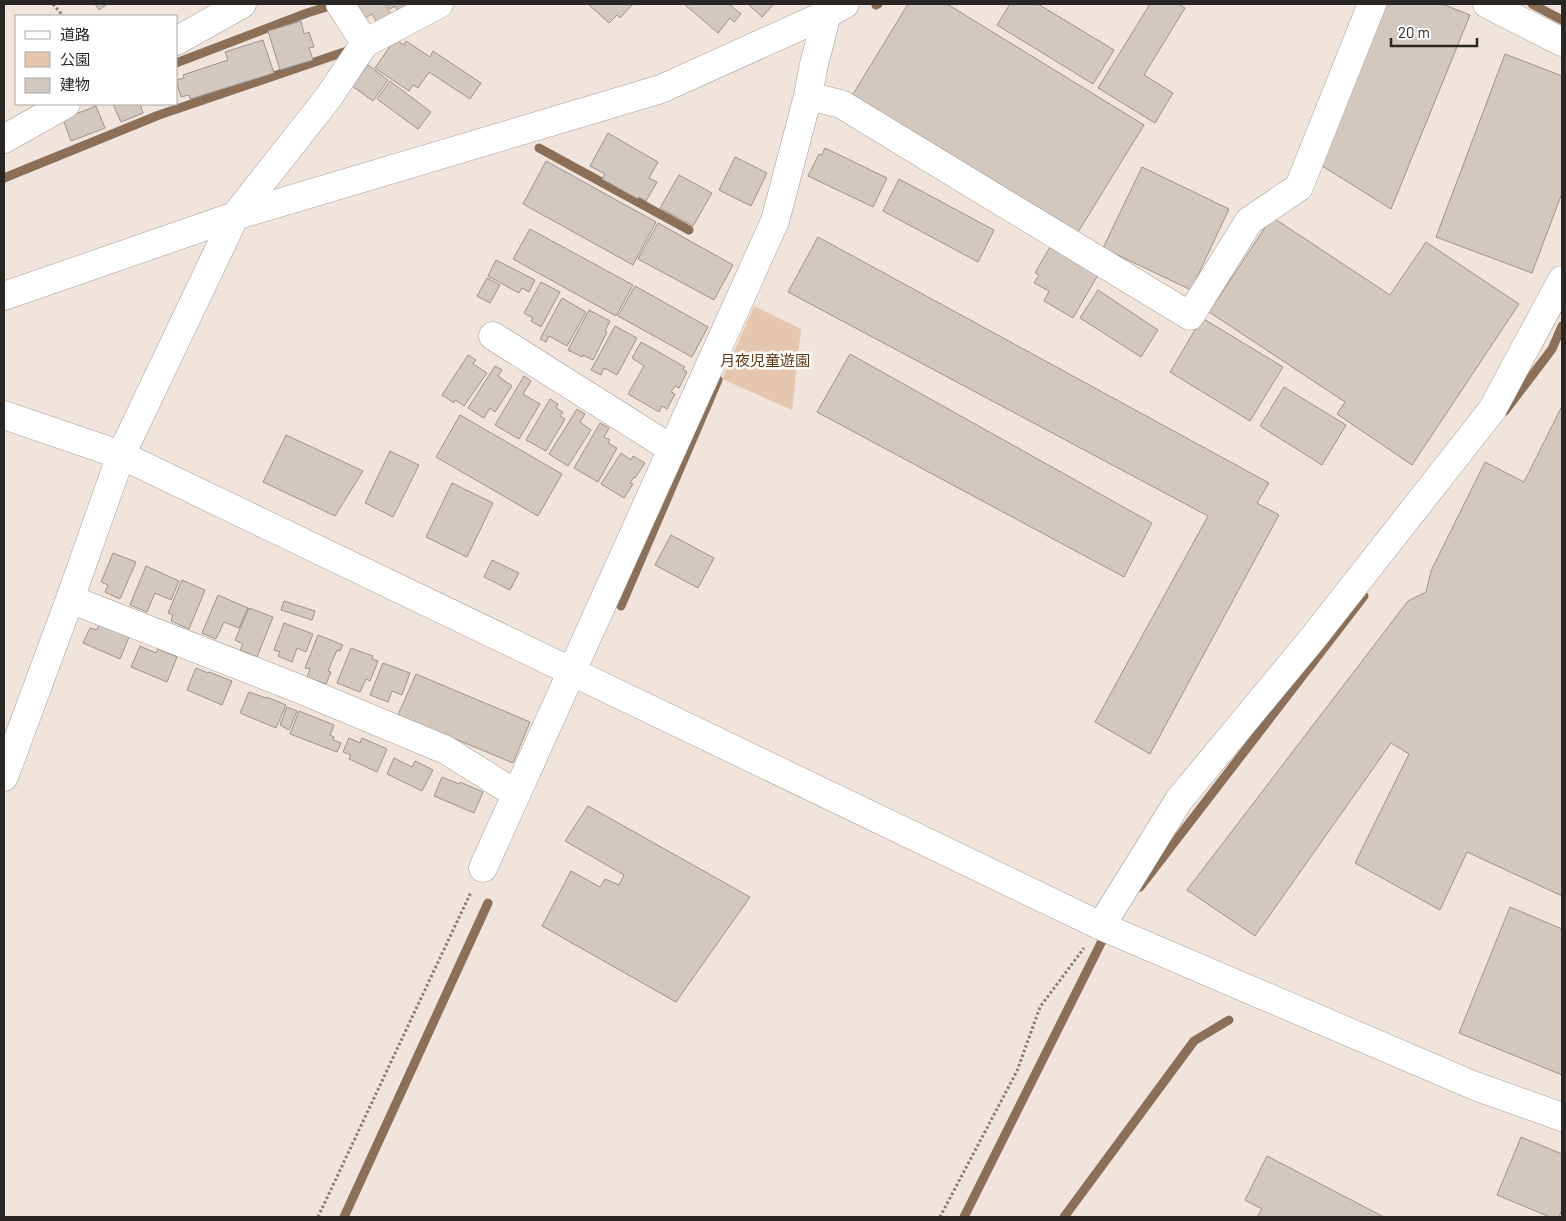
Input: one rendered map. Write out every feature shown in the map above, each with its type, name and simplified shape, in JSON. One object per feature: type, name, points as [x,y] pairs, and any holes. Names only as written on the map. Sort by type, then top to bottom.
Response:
[{"type":"street","points":[[178,40],[242,4]]},
{"type":"street","points":[[340,4],[365,43]]},
{"type":"street","points":[[4,777],[121,455],[235,216],[328,98],[365,43],[439,4]]},
{"type":"street","points":[[808,96],[841,104],[1190,316],[1248,221],[1299,187],[1372,4]]},
{"type":"street","points":[[1487,4],[1562,42]]},
{"type":"street","points":[[483,868],[775,221],[808,96],[814,64],[836,9]]},
{"type":"street","points":[[4,296],[235,216],[661,89],[836,9]]},
{"type":"street","points":[[4,139],[64,105]]},
{"type":"street","points":[[1101,926],[1179,800],[1314,638],[1492,410],[1562,280]]},
{"type":"street","points":[[493,336],[672,449]]},
{"type":"street","points":[[4,415],[121,455],[1101,926],[1476,1086],[1562,1117]]},
{"type":"street","points":[[70,599],[298,688],[446,750],[516,794]]},
{"type":"path","points":[[53,4],[62,15]]},
{"type":"path","points":[[318,1217],[483,868]]},
{"type":"path","points":[[940,1217],[1017,1071],[1040,1007],[1101,926]]},
{"type":"green space","name":"月夜児童遊園","points":[[754,306],[801,329],[792,410],[722,379]]},
{"type":"building","points":[[95,4],[107,4],[99,10]]},
{"type":"building","points":[[359,4],[385,4],[392,16],[378,24],[372,14],[362,20],[354,7]]},
{"type":"building","points":[[387,4],[416,4],[401,17],[395,6],[390,9]]},
{"type":"building","points":[[588,4],[633,4],[620,18],[617,15],[609,23]]},
{"type":"building","points":[[684,4],[729,4],[741,14],[734,22],[730,18],[718,33]]},
{"type":"building","points":[[748,4],[771,4],[773,5],[762,17]]},
{"type":"building","points":[[908,4],[947,4],[1144,125],[1075,237],[850,99]]},
{"type":"building","points":[[1010,4],[1038,4],[1114,50],[1093,84],[997,25]]},
{"type":"building","points":[[1150,4],[1178,4],[1185,8],[1144,75],[1173,93],[1155,123],[1098,88]]},
{"type":"building","points":[[1384,4],[1442,4],[1470,15],[1391,209],[1319,164]]},
{"type":"building","points":[[301,21],[304,34],[309,32],[314,47],[309,48],[313,60],[280,70],[268,31]]},
{"type":"building","points":[[395,39],[404,45],[406,41],[430,57],[433,51],[481,83],[470,99],[429,72],[418,88],[413,85],[409,91],[375,68]]},
{"type":"building","points":[[263,40],[274,73],[190,99],[189,95],[181,97],[178,80],[184,78],[183,75],[228,60],[225,52]]},
{"type":"building","points":[[1505,54],[1562,76],[1562,193],[1532,273],[1436,237]]},
{"type":"building","points":[[368,65],[388,80],[373,101],[352,86]]},
{"type":"building","points":[[390,81],[431,112],[418,129],[377,99]]},
{"type":"building","points":[[113,105],[140,105],[143,113],[121,122]]},
{"type":"building","points":[[96,106],[105,128],[71,141],[63,119]]},
{"type":"building","points":[[608,133],[658,162],[649,178],[657,182],[646,201],[639,197],[638,199],[602,179],[605,174],[590,166]]},
{"type":"building","points":[[825,148],[887,178],[873,207],[808,176],[819,154],[822,155]]},
{"type":"building","points":[[735,157],[767,173],[751,206],[719,190]]},
{"type":"building","points":[[546,161],[656,222],[633,265],[523,204]]},
{"type":"building","points":[[1142,167],[1229,209],[1191,290],[1103,248]]},
{"type":"building","points":[[679,175],[712,193],[693,226],[660,208]]},
{"type":"building","points":[[899,179],[994,230],[978,262],[883,211]]},
{"type":"building","points":[[1272,217],[1390,295],[1426,242],[1519,304],[1412,465],[1337,414],[1345,402],[1209,312]]},
{"type":"building","points":[[658,223],[733,265],[714,300],[638,259]]},
{"type":"building","points":[[530,229],[633,285],[616,316],[513,259]]},
{"type":"building","points":[[818,237],[1269,483],[1257,503],[1279,515],[1150,754],[1095,722],[1208,516],[788,292]]},
{"type":"building","points":[[1050,247],[1098,275],[1073,318],[1044,301],[1049,291],[1034,283],[1039,275],[1035,273]]},
{"type":"building","points":[[496,260],[535,280],[529,292],[522,288],[519,293],[488,276]]},
{"type":"building","points":[[487,278],[500,285],[490,303],[477,296]]},
{"type":"building","points":[[541,282],[560,292],[541,327],[531,321],[533,318],[524,313]]},
{"type":"building","points":[[635,286],[708,327],[692,357],[618,316]]},
{"type":"building","points":[[1098,290],[1158,330],[1141,357],[1080,318]]},
{"type":"building","points":[[562,298],[586,312],[567,346],[549,336],[546,342],[540,339]]},
{"type":"building","points":[[589,310],[610,321],[605,331],[607,332],[593,360],[568,350]]},
{"type":"building","points":[[1202,318],[1283,367],[1250,421],[1170,372]]},
{"type":"building","points":[[615,326],[637,338],[617,375],[604,368],[601,375],[591,370]]},
{"type":"building","points":[[641,342],[685,367],[683,369],[687,372],[679,388],[675,386],[671,392],[675,394],[667,409],[662,406],[659,412],[628,394],[644,366],[632,358]]},
{"type":"building","points":[[850,354],[1152,523],[1124,577],[817,412]]},
{"type":"building","points":[[468,355],[476,360],[473,364],[487,373],[464,406],[455,400],[454,403],[442,395]]},
{"type":"building","points":[[495,366],[502,370],[498,376],[512,386],[495,412],[490,408],[484,418],[468,408]]},
{"type":"building","points":[[524,376],[531,381],[523,394],[540,404],[519,439],[495,425]]},
{"type":"building","points":[[1284,387],[1346,425],[1322,465],[1260,426]]},
{"type":"building","points":[[550,399],[558,404],[556,408],[563,412],[560,416],[565,419],[546,451],[526,440]]},
{"type":"building","points":[[1562,406],[1562,896],[1467,852],[1440,910],[1355,863],[1409,754],[1391,743],[1255,936],[1187,890],[1408,601],[1426,592],[1431,571],[1485,462],[1524,482]]},
{"type":"building","points":[[577,409],[585,414],[580,422],[591,430],[568,466],[549,454]]},
{"type":"building","points":[[460,415],[562,474],[538,516],[436,457]]},
{"type":"building","points":[[600,423],[609,428],[604,437],[610,440],[608,443],[617,448],[598,482],[574,468]]},
{"type":"building","points":[[286,435],[363,471],[335,516],[263,482]]},
{"type":"building","points":[[390,451],[419,465],[393,517],[365,503]]},
{"type":"building","points":[[621,453],[631,460],[633,456],[645,463],[630,483],[633,484],[624,498],[601,484]]},
{"type":"building","points":[[452,483],[493,503],[467,557],[426,537]]},
{"type":"building","points":[[671,535],[714,558],[698,588],[655,565]]},
{"type":"building","points":[[113,553],[136,562],[120,599],[105,592],[108,585],[101,582]]},
{"type":"building","points":[[492,560],[519,573],[510,590],[484,577]]},
{"type":"building","points":[[146,566],[179,581],[171,600],[155,593],[147,612],[130,605]]},
{"type":"building","points":[[182,580],[205,590],[189,629],[171,621],[173,615],[168,613]]},
{"type":"building","points":[[218,595],[248,608],[239,628],[224,622],[216,639],[202,633]]},
{"type":"building","points":[[284,601],[315,611],[312,620],[281,610]]},
{"type":"building","points":[[249,608],[273,617],[257,657],[240,650],[243,644],[235,640]]},
{"type":"building","points":[[284,623],[313,634],[306,652],[297,648],[292,662],[278,656],[280,652],[274,650]]},
{"type":"building","points":[[99,624],[129,637],[120,659],[83,643],[90,628],[97,630]]},
{"type":"building","points":[[318,635],[343,645],[340,651],[337,650],[328,671],[331,672],[326,684],[307,677],[310,669],[305,668]]},
{"type":"building","points":[[140,646],[156,653],[158,649],[177,657],[167,682],[131,667]]},
{"type":"building","points":[[351,648],[373,656],[372,659],[378,661],[370,681],[366,679],[360,692],[337,683]]},
{"type":"building","points":[[383,663],[410,673],[402,695],[392,691],[388,702],[370,695]]},
{"type":"building","points":[[196,668],[232,681],[222,705],[187,690]]},
{"type":"building","points":[[416,674],[530,722],[513,763],[398,715]]},
{"type":"building","points":[[249,692],[286,705],[276,728],[240,713]]},
{"type":"building","points":[[287,707],[297,711],[289,730],[280,725]]},
{"type":"building","points":[[299,711],[334,725],[330,735],[334,737],[333,740],[341,743],[337,752],[290,734]]},
{"type":"building","points":[[349,738],[360,743],[362,738],[387,749],[377,772],[349,759],[351,755],[343,752]]},
{"type":"building","points":[[394,758],[412,767],[415,761],[433,770],[422,791],[387,774]]},
{"type":"building","points":[[442,777],[483,792],[474,813],[434,796]]},
{"type":"building","points":[[588,806],[750,897],[676,1002],[542,926],[571,871],[600,887],[605,879],[619,885],[624,875],[565,841]]},
{"type":"building","points":[[1510,907],[1562,929],[1562,1075],[1459,1033]]},
{"type":"building","points":[[1521,1137],[1562,1154],[1562,1209],[1559,1217],[1550,1217],[1497,1195]]},
{"type":"building","points":[[1267,1156],[1384,1217],[1257,1217],[1262,1209],[1245,1200]]},
{"type":"waterway","points":[[1532,4],[1562,20]]},
{"type":"waterway","points":[[178,62],[330,6]]},
{"type":"waterway","points":[[4,178],[159,115],[347,51]]},
{"type":"waterway","points":[[539,148],[689,230]]},
{"type":"waterway","points":[[1505,411],[1552,349],[1562,326]]},
{"type":"waterway","points":[[621,606],[718,380]]},
{"type":"waterway","points":[[1140,887],[1364,596]]},
{"type":"waterway","points":[[344,1217],[488,903]]},
{"type":"waterway","points":[[964,1217],[1107,931]]},
{"type":"waterway","points":[[1064,1217],[1194,1041],[1229,1020]]}]
